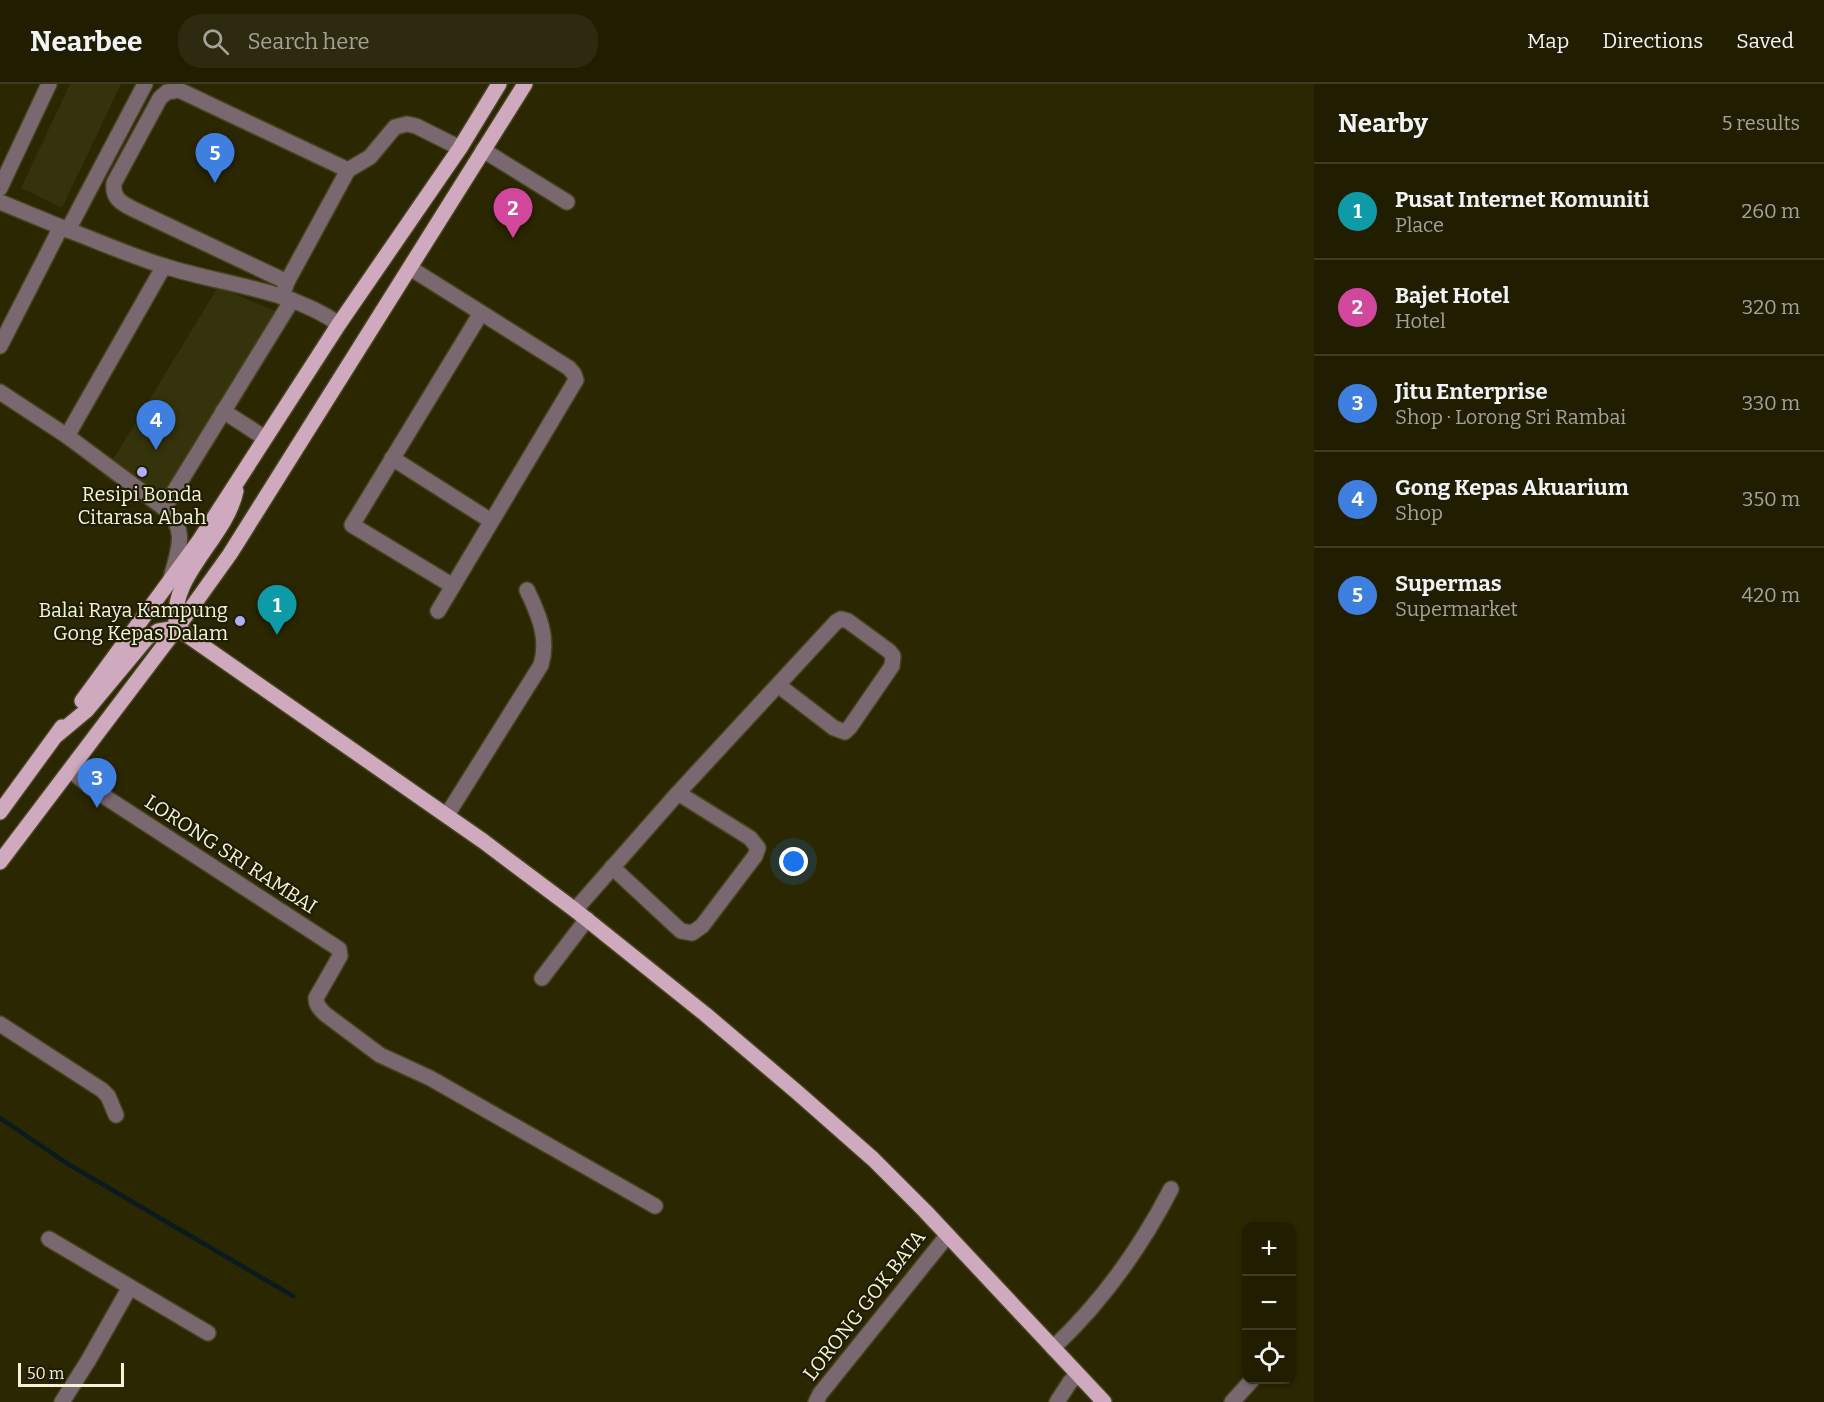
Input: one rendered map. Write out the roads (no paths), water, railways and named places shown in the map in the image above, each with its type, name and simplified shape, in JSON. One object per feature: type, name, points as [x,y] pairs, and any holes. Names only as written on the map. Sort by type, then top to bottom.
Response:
[{"type":"main road","points":[[0,812],[171,581],[339,324],[460,148],[499,84]]},
{"type":"main road","points":[[0,862],[177,628],[230,554],[525,84]]},
{"type":"main road","points":[[177,628],[176,607],[180,592],[233,507],[238,480]]},
{"type":"main road","points":[[57,735],[87,710],[147,638],[158,631],[177,628],[447,815],[581,914],[688,999],[873,1159],[1104,1402]]},
{"type":"street","points":[[0,188],[49,84]]},
{"type":"street","points":[[0,346],[6,321],[65,228],[142,85],[163,95]]},
{"type":"street","points":[[287,282],[120,202],[116,197],[114,183],[160,98],[173,90],[179,90],[348,170]]},
{"type":"street","points":[[164,508],[224,411],[287,298],[287,282],[348,170],[370,157],[395,127],[401,124],[416,126],[460,148]]},
{"type":"street","points":[[483,150],[567,202]]},
{"type":"street","points":[[0,201],[164,266],[287,298],[317,310],[339,324]]},
{"type":"street","points":[[67,436],[164,266]]},
{"type":"street","points":[[410,268],[570,368],[576,380],[438,611]]},
{"type":"street","points":[[453,586],[351,525],[481,312]]},
{"type":"street","points":[[0,392],[67,436],[173,515],[181,541],[171,581]]},
{"type":"street","points":[[224,411],[266,438]]},
{"type":"street","points":[[392,458],[491,521]]},
{"type":"street","points":[[447,815],[541,665],[544,633],[527,590]]},
{"type":"street","points":[[542,978],[612,867],[678,793],[836,622],[841,619],[848,621],[889,651],[892,656],[893,662],[889,671],[845,732],[834,728],[778,685]]},
{"type":"street","name":"LORONG SRI RAMBAI","points":[[70,771],[93,789],[340,951],[340,956],[316,998],[319,1009],[380,1055],[430,1078],[655,1206]]},
{"type":"street","points":[[612,867],[681,931],[692,933],[702,926],[755,856],[758,848],[750,838],[678,793]]},
{"type":"street","points":[[0,1024],[102,1090],[108,1096],[117,1115]]},
{"type":"street","points":[[1053,1348],[1089,1312],[1125,1266],[1147,1233],[1171,1189]]},
{"type":"street","name":"LORONG GOK BATA","points":[[816,1402],[947,1236]]},
{"type":"street","points":[[49,1239],[208,1333]]},
{"type":"street","points":[[62,1402],[130,1287]]},
{"type":"street","points":[[1057,1402],[1070,1382],[1078,1375]]},
{"type":"street","points":[[1233,1402],[1249,1384]]},
{"type":"waterway","points":[[0,1118],[68,1164],[293,1296]]},
{"type":"place","name":"Supermas","points":[[215,183]]},
{"type":"place","name":"Bajet Hotel","points":[[513,238]]},
{"type":"place","name":"Gong Kepas Akuarium","points":[[156,450]]},
{"type":"place","name":"Resipi Bonda Citarasa Abah","points":[[142,472]]},
{"type":"place","name":"Balai Raya Kampung Gong Kepas Dalam","points":[[240,621]]},
{"type":"place","name":"Pusat Internet Komuniti","points":[[277,635]]},
{"type":"place","name":"Jitu Enterprise","points":[[97,808]]}]
